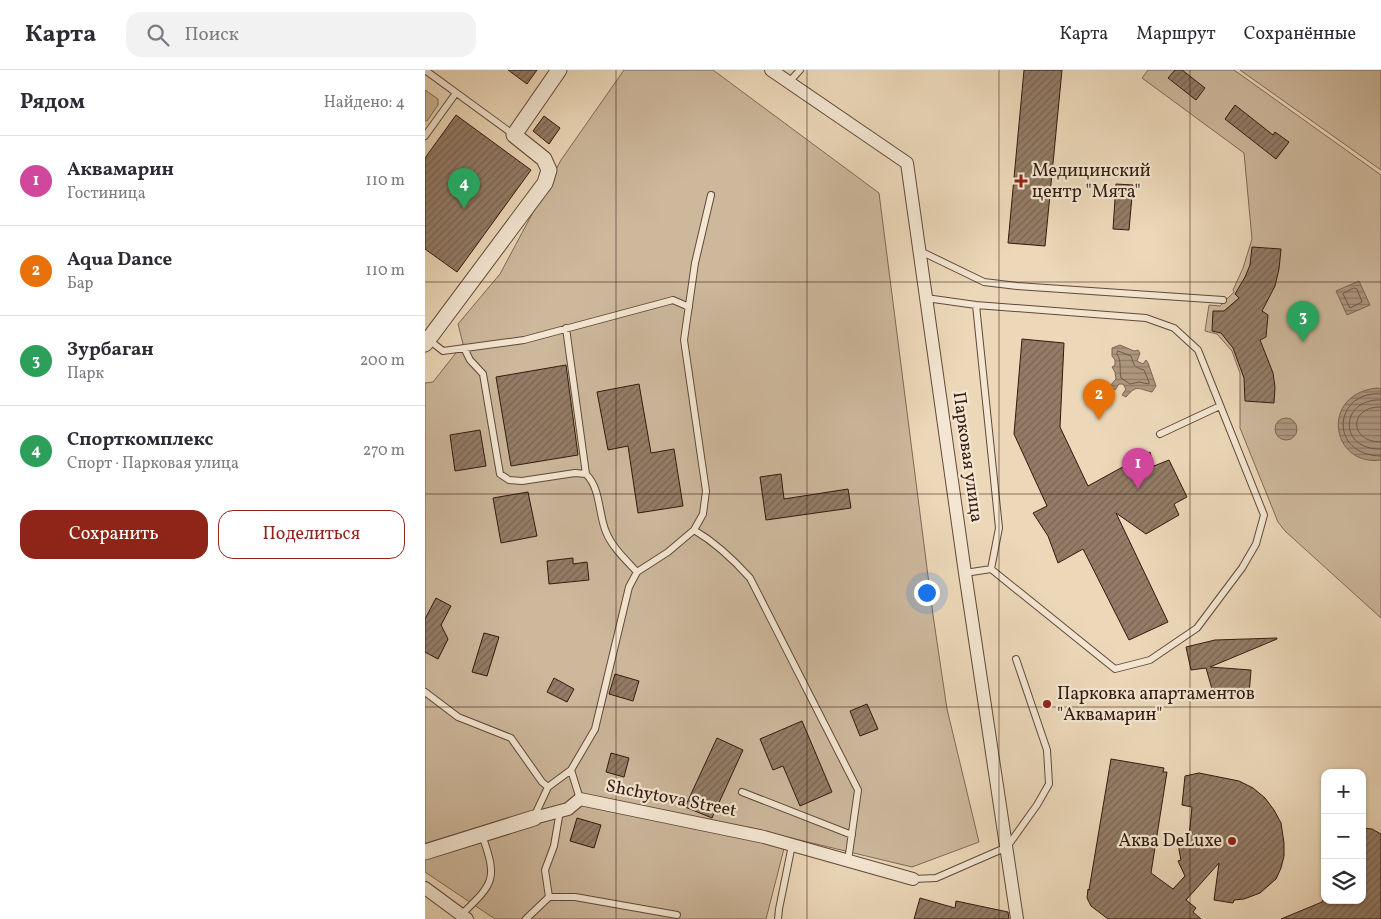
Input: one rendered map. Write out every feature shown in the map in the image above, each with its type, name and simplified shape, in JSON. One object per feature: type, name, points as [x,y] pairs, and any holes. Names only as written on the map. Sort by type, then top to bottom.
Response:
[{"type":"street","points":[[427,342],[545,183],[549,170],[544,159],[513,135],[559,70]]},
{"type":"street","name":"Парковая улица","points":[[771,70],[907,163],[965,573],[1017,919]]},
{"type":"street","name":"Shchytova Street","points":[[425,852],[568,809],[580,799],[764,837],[913,879]]},
{"type":"street","points":[[425,888],[464,917]]},
{"type":"lane","points":[[425,70],[513,135]]},
{"type":"lane","points":[[789,82],[800,70]]},
{"type":"lane","points":[[425,136],[456,93]]},
{"type":"lane","points":[[533,818],[548,787],[571,770],[595,729],[629,587],[637,572],[668,552],[694,530],[703,514],[706,491],[684,340],[695,263],[711,195]]},
{"type":"lane","points":[[920,251],[984,282],[1017,286],[1223,300]]},
{"type":"lane","points":[[926,298],[976,305],[1147,318],[1173,328],[1198,350],[1264,515],[1256,544],[1242,568],[1197,628],[1150,660],[1115,669],[991,569],[965,573]]},
{"type":"lane","points":[[427,342],[443,351],[524,340],[673,300],[689,307]]},
{"type":"lane","points":[[976,305],[999,528],[991,569]]},
{"type":"lane","points":[[566,328],[586,474],[594,485],[606,534],[637,572]]},
{"type":"lane","points":[[464,348],[470,360],[483,374],[500,474],[509,480],[575,473],[586,474]]},
{"type":"lane","points":[[1160,434],[1220,406]]},
{"type":"lane","points":[[694,530],[713,541],[751,578],[858,790],[848,861]]},
{"type":"lane","points":[[913,879],[936,878],[1007,847],[1037,805],[1049,784],[1047,750],[1017,659]]},
{"type":"lane","points":[[425,692],[458,717],[511,738],[542,782],[548,787]]},
{"type":"lane","points":[[571,770],[580,799]]},
{"type":"lane","points":[[742,792],[852,835]]},
{"type":"lane","points":[[549,897],[545,870],[554,846],[559,811]]},
{"type":"lane","points":[[464,917],[488,887],[491,877],[491,860],[481,834]]},
{"type":"lane","points":[[778,919],[792,845]]},
{"type":"lane","points":[[526,919],[549,897],[575,897],[677,916]]},
{"type":"lane","points":[[537,910],[537,919]]},
{"type":"shaded area","points":[[624,70],[713,70],[879,193],[933,615],[947,709],[979,842],[912,867],[787,837],[766,919],[495,919],[425,872],[425,383],[433,382],[463,344],[458,324],[500,274],[561,160]]},
{"type":"shaded area","points":[[1148,70],[1234,70],[1381,175],[1381,618],[1285,531],[1278,522],[1240,428],[1240,373],[1232,351],[1217,334],[1205,331],[1209,305],[1220,306],[1234,292],[1233,290],[1243,268],[1252,239],[1244,153],[1142,78]]},
{"type":"shaded area","points":[[1240,70],[1381,70],[1381,170]]},
{"type":"shaded area","points":[[425,90],[438,99],[438,105],[427,121],[425,121]]},
{"type":"water","points":[[1359,281],[1370,305],[1347,315],[1336,291]]},
{"type":"water","points":[[1120,345],[1134,351],[1138,350],[1140,353],[1137,361],[1143,364],[1146,360],[1156,386],[1152,392],[1138,388],[1126,397],[1122,395],[1126,389],[1123,384],[1119,384],[1115,390],[1110,386],[1116,379],[1112,367],[1115,365],[1115,360],[1112,356],[1112,348]]},
{"type":"water","points":[[1377,388],[1381,389],[1381,460],[1364,459],[1351,453],[1342,442],[1339,429],[1340,415],[1346,403],[1358,393]]},
{"type":"water","points":[[1286,418],[1296,425],[1297,429],[1290,439],[1286,440],[1276,433],[1275,429],[1282,419]]},
{"type":"building","points":[[508,70],[537,70],[527,84]]},
{"type":"building","points":[[1024,70],[1062,70],[1045,246],[1008,243]]},
{"type":"building","points":[[1175,70],[1182,70],[1205,88],[1196,100],[1168,78]]},
{"type":"building","points":[[1235,105],[1273,135],[1275,132],[1289,142],[1276,159],[1225,119]]},
{"type":"building","points":[[456,115],[531,170],[457,272],[425,249],[425,158]]},
{"type":"building","points":[[544,116],[560,128],[549,144],[533,131]]},
{"type":"building","points":[[1116,184],[1133,185],[1129,230],[1113,229]]},
{"type":"building","points":[[1252,247],[1281,249],[1275,286],[1262,311],[1268,315],[1266,337],[1260,340],[1273,373],[1275,387],[1274,403],[1245,401],[1244,378],[1233,348],[1221,333],[1212,331],[1213,311],[1224,311],[1239,298],[1235,294],[1250,265]]},
{"type":"building","points":[[1022,339],[1064,343],[1060,427],[1088,486],[1150,452],[1154,466],[1169,460],[1187,497],[1174,504],[1179,515],[1146,534],[1116,513],[1168,622],[1129,640],[1083,549],[1058,563],[1048,536],[1033,513],[1047,506],[1014,434]]},
{"type":"building","points":[[566,365],[578,455],[511,466],[496,377]]},
{"type":"building","points":[[639,384],[651,453],[674,449],[683,506],[638,513],[628,446],[608,450],[597,392]]},
{"type":"building","points":[[480,430],[486,466],[455,471],[450,435]]},
{"type":"building","points":[[781,474],[784,499],[848,489],[851,508],[766,520],[760,477]]},
{"type":"building","points":[[528,492],[537,536],[501,543],[493,498]]},
{"type":"building","points":[[573,558],[573,564],[587,562],[589,580],[549,584],[547,561]]},
{"type":"building","points":[[436,598],[451,606],[441,625],[448,639],[438,659],[425,652],[425,619]]},
{"type":"building","points":[[484,633],[499,637],[487,676],[472,672]]},
{"type":"building","points":[[1277,638],[1210,667],[1251,670],[1249,695],[1238,693],[1239,697],[1212,689],[1206,668],[1191,670],[1186,647],[1215,640]]},
{"type":"building","points":[[615,674],[639,681],[633,701],[609,694]]},
{"type":"building","points":[[554,678],[574,689],[567,702],[547,692]]},
{"type":"building","points":[[867,704],[878,729],[860,736],[850,711]]},
{"type":"building","points":[[802,721],[832,792],[800,806],[783,766],[773,770],[760,739]]},
{"type":"building","points":[[717,738],[743,750],[712,818],[685,807]]},
{"type":"building","points":[[611,753],[629,758],[624,777],[606,772]]},
{"type":"building","name":"Аква DeLuxe","points":[[1111,759],[1164,768],[1163,772],[1167,772],[1151,873],[1173,889],[1185,876],[1178,861],[1181,860],[1179,838],[1189,836],[1192,807],[1182,805],[1185,776],[1199,773],[1239,781],[1253,788],[1265,798],[1274,810],[1281,823],[1284,843],[1284,856],[1276,879],[1260,893],[1244,899],[1234,900],[1233,903],[1214,900],[1219,863],[1186,900],[1196,908],[1193,912],[1201,919],[1108,919],[1091,906],[1087,898]]},
{"type":"building","points":[[577,818],[601,825],[594,848],[570,841]]},
{"type":"building","points":[[1366,828],[1372,829],[1381,834],[1381,919],[1281,919],[1321,902],[1321,904],[1366,904]]},
{"type":"building","points":[[920,898],[955,908],[956,901],[1008,912],[1009,919],[914,919]]},
{"type":"place","name":"Медицинский центр \"Мята\"","points":[[1021,181]]},
{"type":"place","name":"Спорткомплекс","points":[[464,209]]},
{"type":"place","name":"Зурбаган","points":[[1303,342]]},
{"type":"place","name":"Aqua Dance","points":[[1099,420]]},
{"type":"place","name":"Аквамарин","points":[[1138,489]]},
{"type":"place","name":"Парковка апартаментов \"Аквамарин\"","points":[[1047,704]]},
{"type":"place","name":"Аква DeLuxe","points":[[1232,841]]}]
